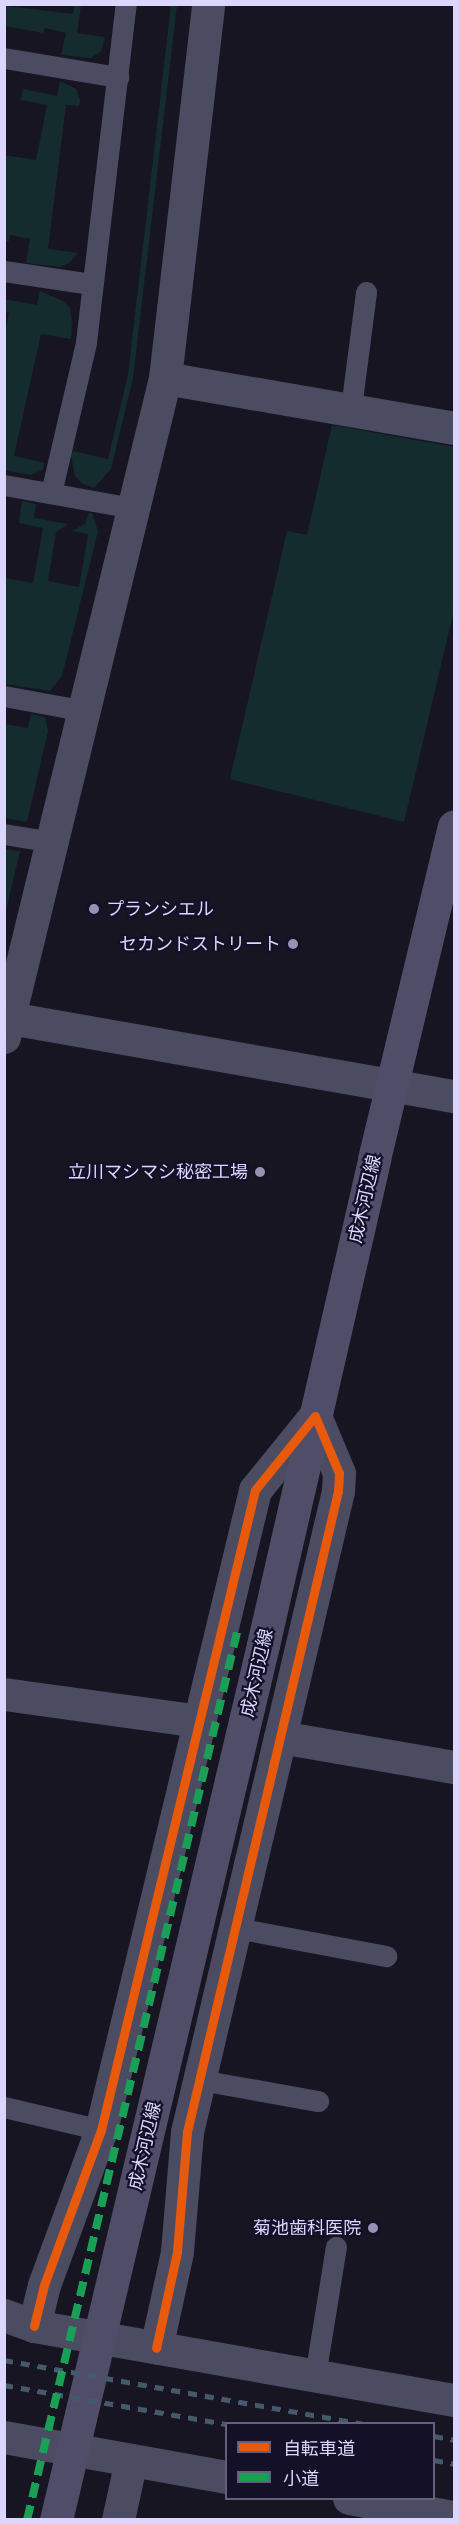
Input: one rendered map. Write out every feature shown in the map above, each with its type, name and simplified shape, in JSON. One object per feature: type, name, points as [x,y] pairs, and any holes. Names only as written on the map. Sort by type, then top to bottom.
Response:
[{"type":"main road","name":"成木河辺線","points":[[56,2520],[264,1645],[315,1416],[454,826]]},
{"type":"street","points":[[208,4],[165,378],[53,842],[6,1024],[454,1096]]},
{"type":"street","points":[[165,378],[351,408],[454,428]]},
{"type":"street","points":[[149,2347],[177,2252],[188,2132],[338,1491],[339,1473],[315,1416],[255,1490],[101,2130],[29,2323],[149,2347],[454,2400]]},
{"type":"street","points":[[5,1698],[198,1721]]},
{"type":"street","points":[[280,1737],[454,1767]]},
{"type":"street","points":[[9,2439],[225,2477]]},
{"type":"street","points":[[118,2520],[123,2458]]},
{"type":"street","points":[[355,2500],[454,2517]]},
{"type":"lane","points":[[51,493],[86,342],[91,284],[126,4]]},
{"type":"lane","points":[[4,58],[118,77]]},
{"type":"lane","points":[[4,271],[91,284]]},
{"type":"lane","points":[[351,408],[366,292]]},
{"type":"lane","points":[[4,485],[133,508]]},
{"type":"lane","points":[[4,696],[85,711]]},
{"type":"lane","points":[[4,834],[53,842]]},
{"type":"lane","points":[[236,1928],[386,1956]]},
{"type":"lane","points":[[200,2080],[318,2101]]},
{"type":"lane","points":[[4,2107],[101,2130]]},
{"type":"lane","points":[[315,2376],[336,2247]]},
{"type":"green space","points":[[75,5],[81,5],[77,33],[105,37],[101,51],[91,58],[61,55],[66,33],[45,28],[43,33],[5,26],[5,6],[73,14]]},
{"type":"green space","points":[[171,5],[177,5],[133,378],[111,469],[94,488],[83,484],[75,476],[71,455],[73,451],[108,459],[128,375]]},
{"type":"green space","points":[[60,81],[76,89],[80,100],[79,106],[66,105],[48,249],[78,253],[69,263],[60,267],[26,263],[30,239],[10,235],[9,241],[5,241],[4,155],[36,160],[47,105],[21,100],[23,89],[57,96]]},
{"type":"green space","points":[[40,291],[63,301],[70,308],[72,321],[71,339],[41,334],[14,456],[45,463],[42,470],[31,475],[5,470],[4,339],[9,313],[5,312],[4,299],[37,305]]},
{"type":"green space","points":[[332,425],[454,447],[454,610],[404,822],[230,779],[287,531],[307,535]]},
{"type":"green space","points":[[22,501],[36,504],[34,518],[68,524],[56,532],[48,581],[79,587],[88,534],[72,531],[85,524],[89,513],[92,513],[98,531],[62,676],[50,691],[5,684],[5,578],[33,583],[43,528],[19,523]]},
{"type":"green space","points":[[31,714],[45,717],[48,731],[27,822],[5,818],[4,724],[28,728]]},
{"type":"green space","points":[[4,849],[20,851],[5,915]]},
{"type":"railway","points":[[4,2360],[351,2422]]},
{"type":"railway","points":[[4,2385],[225,2424]]},
{"type":"railway","points":[[435,2436],[454,2440]]},
{"type":"railway","points":[[435,2460],[454,2464]]},
{"type":"marked path","points":[[27,2520],[238,1628]]},
{"type":"cycle path","points":[[34,2326],[44,2285],[101,2130],[255,1490],[315,1416],[339,1473],[338,1491],[187,2132],[177,2252],[156,2348]]},
{"type":"place","name":"プランシエル","points":[[94,909]]},
{"type":"place","name":"セカンドストリート","points":[[293,944]]},
{"type":"place","name":"立川マシマシ秘密工場","points":[[260,1172]]},
{"type":"place","name":"菊池歯科医院","points":[[373,2228]]}]
